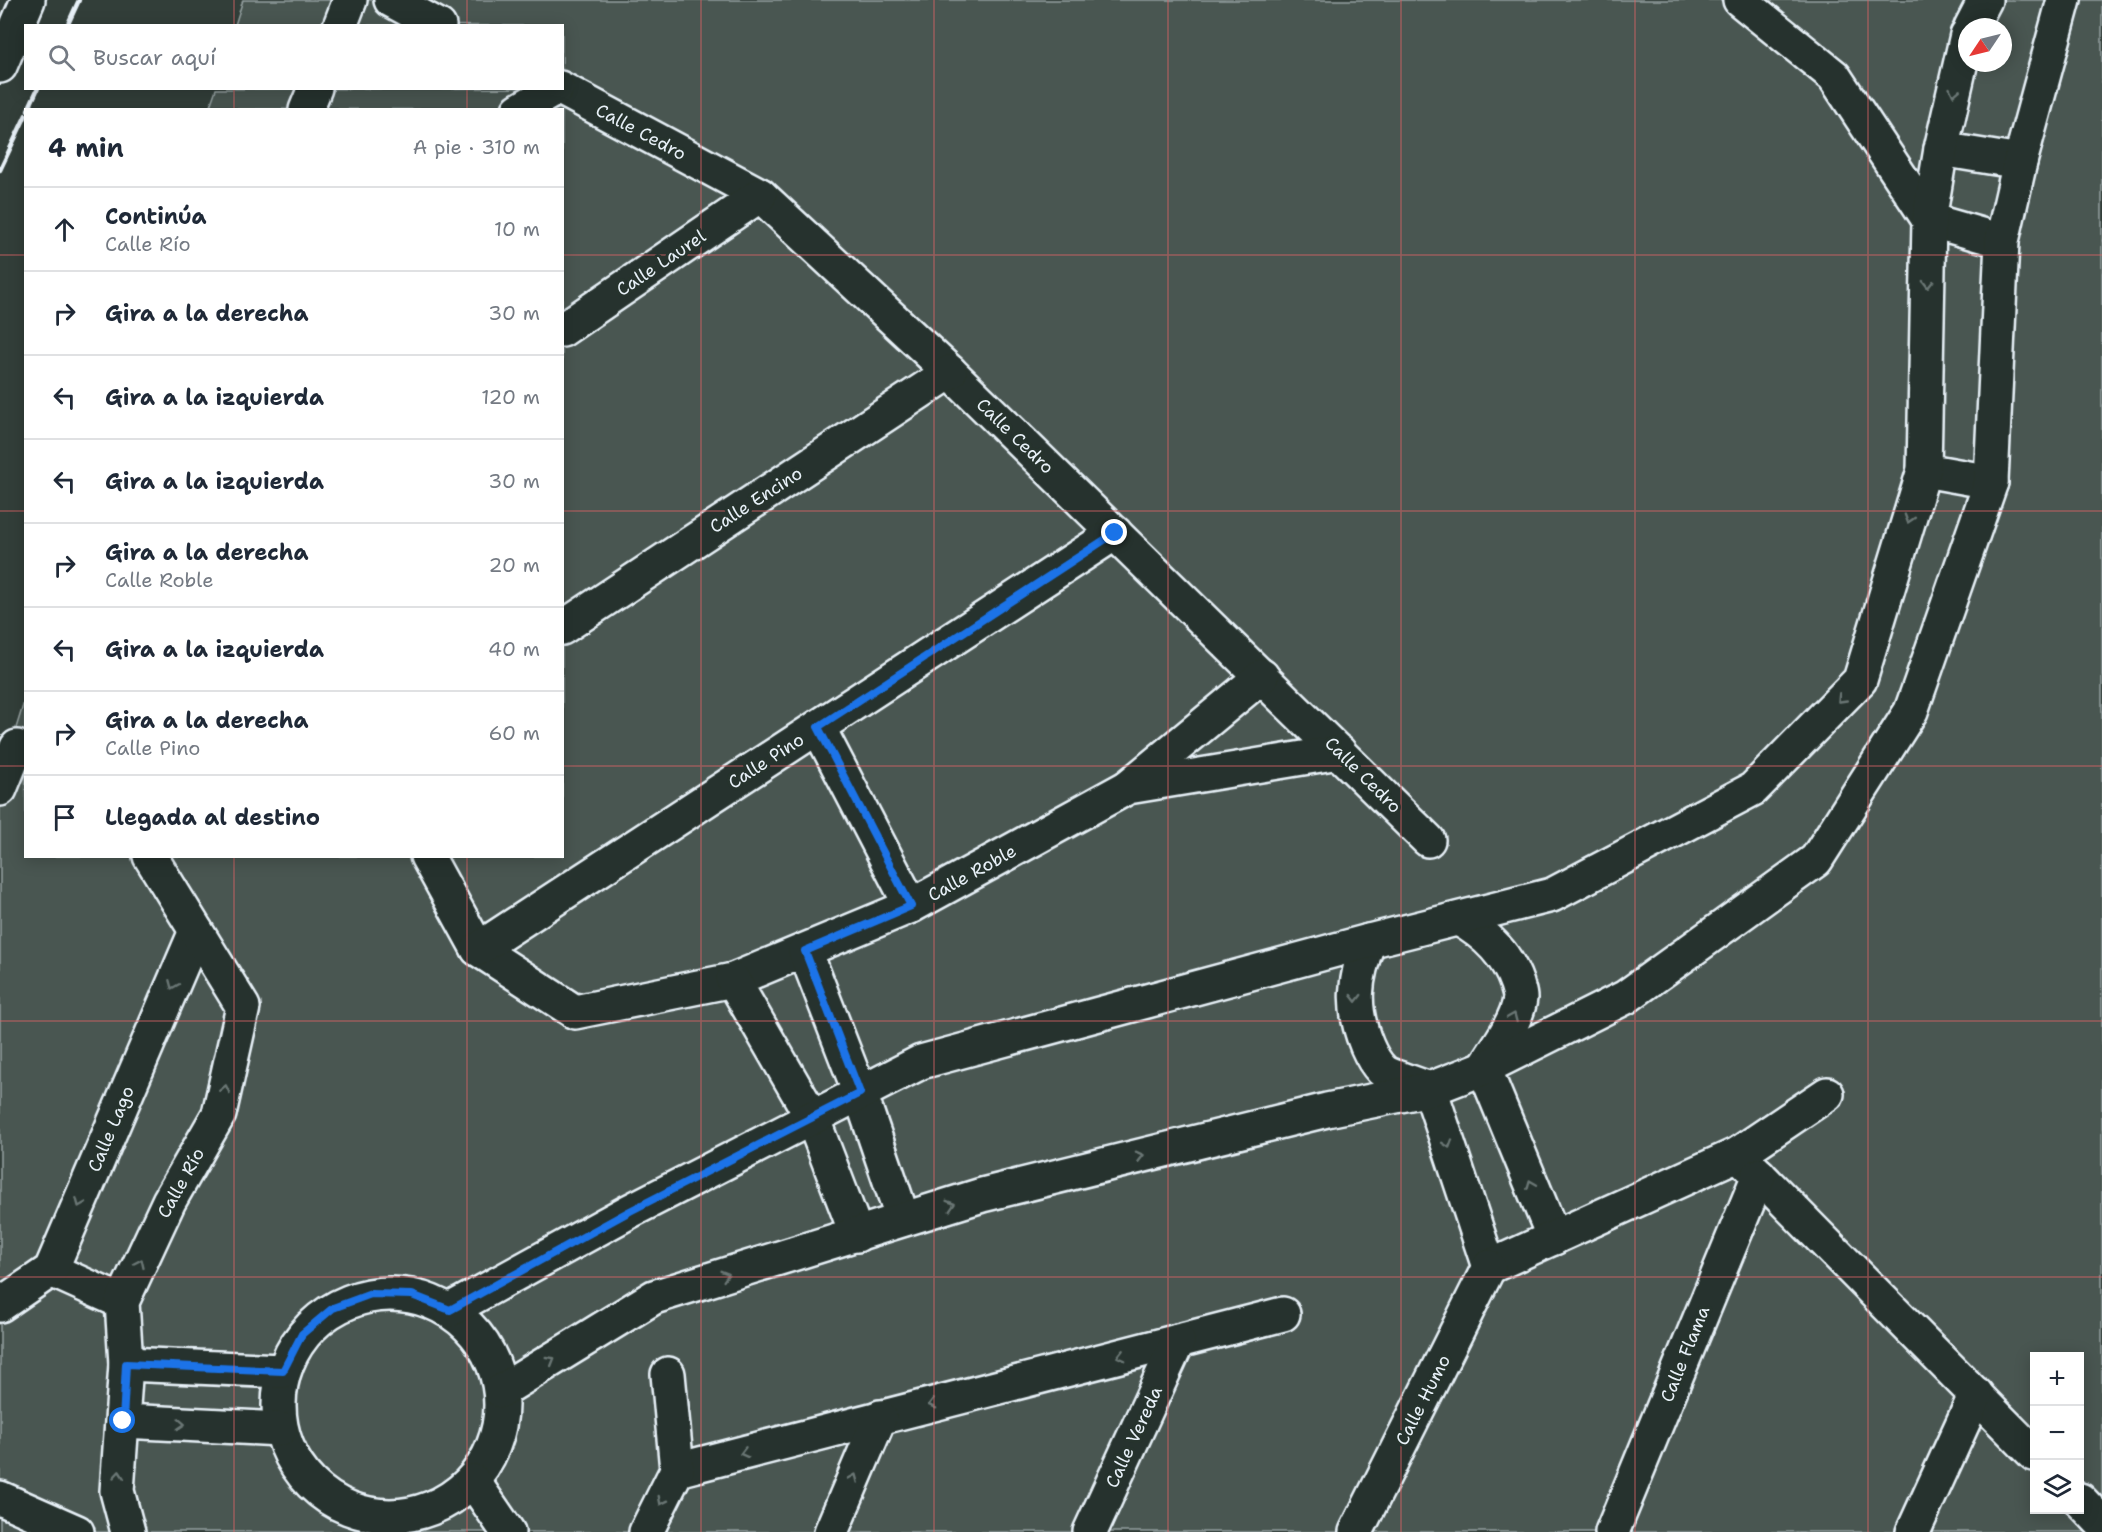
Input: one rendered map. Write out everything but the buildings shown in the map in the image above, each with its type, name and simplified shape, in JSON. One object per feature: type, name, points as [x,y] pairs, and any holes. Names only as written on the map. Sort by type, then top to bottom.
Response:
[{"type":"street","points":[[0,66],[28,0]]},
{"type":"street","points":[[341,24],[350,0]]},
{"type":"street","points":[[391,0],[435,24]]},
{"type":"street","points":[[1740,0],[1834,76],[1929,220],[2002,241]]},
{"type":"street","points":[[1976,18],[1985,0]]},
{"type":"street","points":[[501,1391],[654,1297],[994,1192],[1327,1110],[1430,1089],[1484,1068],[1626,997],[1816,860],[1911,711],[1991,482],[2002,241],[2020,162],[2064,0]]},
{"type":"street","points":[[450,1310],[630,1211],[921,1062],[1369,941],[1551,896],[1753,789],[1860,680],[1924,470],[1929,220],[1941,149],[1959,72]]},
{"type":"street","points":[[307,108],[314,90]]},
{"type":"street","points":[[523,108],[554,90]]},
{"type":"street","name":"Calle Cedro","points":[[562,90],[759,195],[950,372],[1428,840]]},
{"type":"street","points":[[1941,149],[2020,162]]},
{"type":"street","name":"Calle Laurel","points":[[564,329],[759,195]]},
{"type":"street","name":"Calle Encino","points":[[564,627],[950,372]]},
{"type":"street","points":[[1924,470],[1991,482]]},
{"type":"street","name":"Calle Pino","points":[[478,949],[1115,533]]},
{"type":"street","points":[[1128,787],[1262,676]]},
{"type":"street","points":[[818,727],[911,906]]},
{"type":"street","points":[[0,789],[14,746]]},
{"type":"street","name":"Calle Roble","points":[[428,858],[478,949],[575,1012],[733,980],[805,951],[911,906],[1128,787],[1339,752]]},
{"type":"street","name":"Calle Río","points":[[128,1532],[117,1491],[126,1364],[122,1302],[169,1201],[219,1114],[243,1007],[151,858]]},
{"type":"street","points":[[1459,919],[1477,929],[1505,959],[1520,996],[1513,1020],[1484,1068]]},
{"type":"street","name":"Calle Lago","points":[[51,1270],[196,931]]},
{"type":"street","points":[[1369,941],[1360,963],[1356,985],[1356,1007],[1360,1029],[1369,1051],[1382,1071],[1430,1089]]},
{"type":"street","points":[[805,951],[860,1093],[903,1220]]},
{"type":"street","points":[[733,980],[812,1117],[857,1235]]},
{"type":"street","points":[[1484,1068],[1554,1238]]},
{"type":"street","points":[[1430,1089],[1489,1267],[1554,1238],[1749,1164],[1827,1095]]},
{"type":"street","points":[[1749,1164],[2030,1451]]},
{"type":"street","name":"Calle Flama","points":[[1612,1532],[1749,1164]]},
{"type":"street","name":"Calle Humo","points":[[1356,1532],[1489,1267]]},
{"type":"street","points":[[0,1305],[51,1270],[122,1302]]},
{"type":"street","points":[[371,1294],[412,1295],[450,1310],[484,1345],[501,1391],[497,1439],[473,1481],[454,1497],[439,1520],[384,1517],[336,1502],[298,1469],[280,1429],[278,1396],[283,1371],[302,1334],[333,1308],[371,1294]]},
{"type":"street","points":[[677,1470],[1283,1314]]},
{"type":"street","name":"Calle Vereda","points":[[1090,1532],[1178,1341]]},
{"type":"street","points":[[126,1364],[283,1371]]},
{"type":"street","points":[[646,1532],[677,1470],[668,1374]]},
{"type":"street","points":[[1913,1532],[1976,1394]]},
{"type":"street","points":[[831,1532],[880,1418]]},
{"type":"street","points":[[123,1421],[280,1429]]},
{"type":"street","points":[[473,1481],[508,1532]]},
{"type":"street","points":[[0,1498],[77,1532]]},
{"type":"street","points":[[2084,1505],[2102,1523]]},
{"type":"shaded area","points":[[243,0],[2102,0],[2102,1532],[0,1532],[0,780],[24,702],[24,858],[564,858],[564,108],[209,108],[216,90],[564,90],[564,24],[235,24]]},
{"type":"railway","points":[[68,24],[79,0]]},
{"type":"railway","points":[[29,108],[37,90]]},
{"type":"railway","points":[[0,170],[24,119]]},
{"type":"route","points":[[123,1421],[126,1364],[283,1371],[302,1334],[333,1308],[371,1294],[412,1295],[450,1310],[630,1211],[860,1093],[805,951],[911,906],[818,727],[1115,533]]}]
